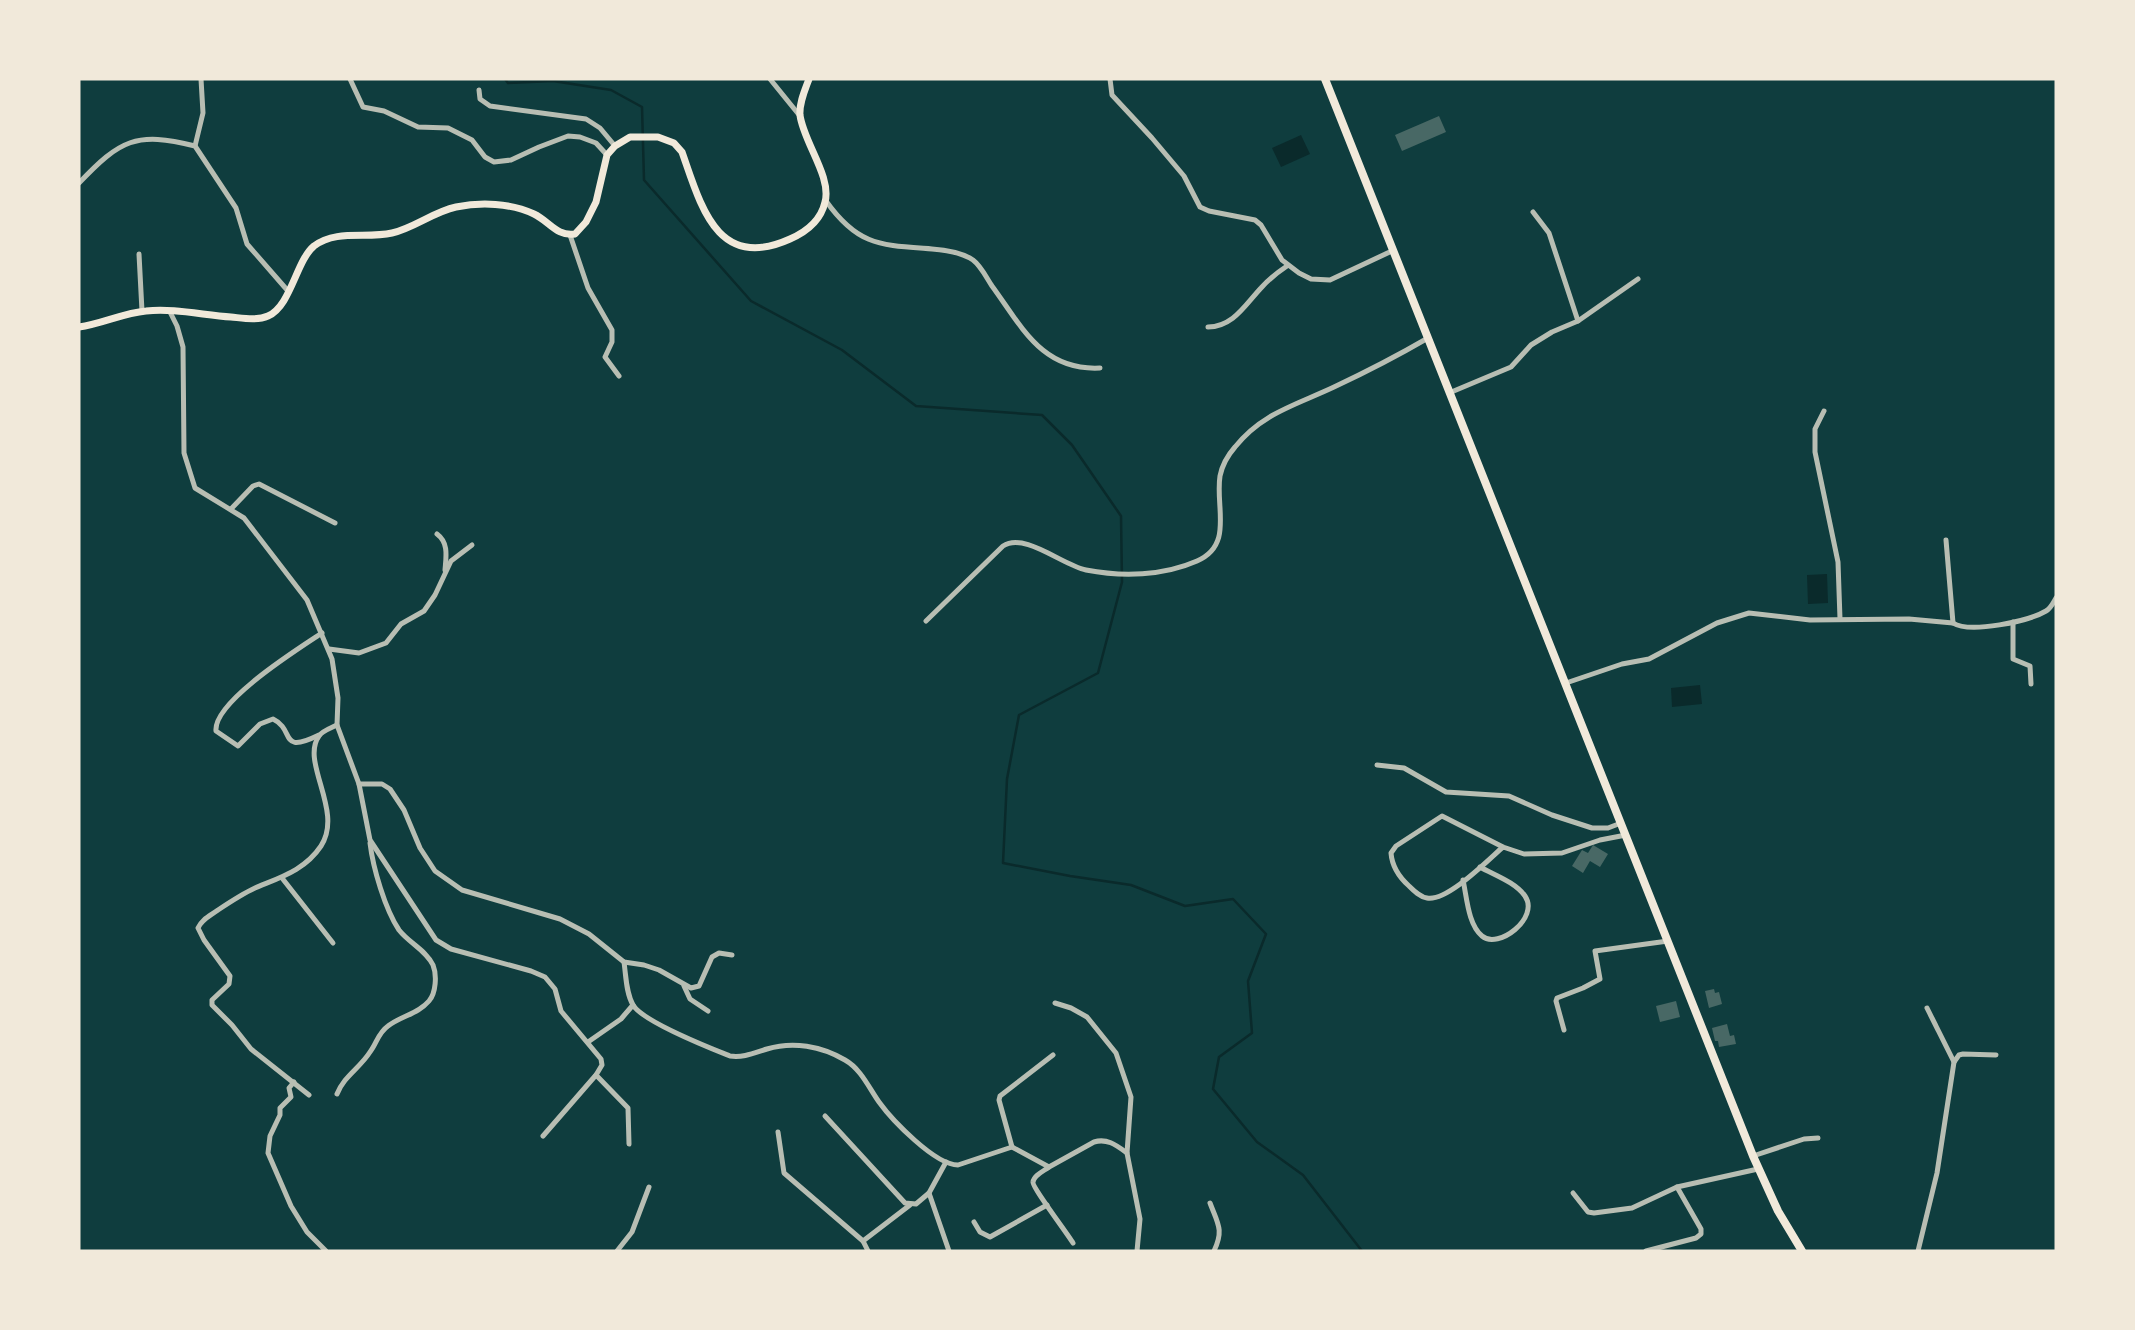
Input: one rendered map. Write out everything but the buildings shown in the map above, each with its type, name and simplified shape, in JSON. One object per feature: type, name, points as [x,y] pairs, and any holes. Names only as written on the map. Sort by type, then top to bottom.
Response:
[{"type":"highway","points":[[1325,79],[1758,1169],[1778,1212],[1802,1251]]},
{"type":"main road","points":[[79,327],[142,312],[264,317],[274,312],[310,250],[321,242],[342,236],[393,233],[435,214],[465,205],[500,205],[525,210],[540,217],[562,234],[578,232],[591,214],[600,190],[607,155],[615,146],[633,136],[659,137],[680,148],[704,211],[724,237],[738,246],[765,249],[798,236],[814,223],[826,201],[821,175],[800,116],[808,79]]},
{"type":"street","points":[[195,146],[203,113],[201,79]]},
{"type":"street","points":[[350,79],[363,107],[384,111],[418,127],[448,128],[474,142],[485,158],[494,162],[511,160],[568,136],[580,137],[596,144],[607,155]]},
{"type":"street","points":[[769,79],[800,116]]},
{"type":"street","points":[[1110,79],[1112,95],[1184,176],[1200,207],[1255,219],[1287,266],[1311,279],[1330,280],[1394,250]]},
{"type":"street","points":[[479,90],[480,99],[490,106],[586,119],[600,128],[615,146]]},
{"type":"street","points":[[79,183],[115,149],[130,141],[155,139],[195,146],[236,208],[247,244],[288,291]]},
{"type":"street","points":[[826,201],[845,225],[866,240],[883,245],[941,249],[973,260],[1030,340],[1051,357],[1067,364],[1100,368]]},
{"type":"street","points":[[1533,212],[1549,233],[1578,321]]},
{"type":"street","points":[[569,235],[588,288],[612,330],[612,342],[605,358],[619,376]]},
{"type":"street","points":[[139,254],[142,312]]},
{"type":"street","points":[[1208,327],[1222,325],[1232,319],[1261,288],[1287,266]]},
{"type":"street","points":[[1450,393],[1511,367],[1531,345],[1578,321],[1637,279]]},
{"type":"street","points":[[170,312],[183,346],[184,446],[190,476],[195,488],[231,509],[247,522],[307,600],[328,649],[335,675],[337,724],[359,785],[374,863],[389,910],[400,931],[433,964],[434,990],[427,1003],[413,1014],[385,1028],[370,1052],[343,1081],[337,1094]]},
{"type":"street","points":[[926,621],[1003,546],[1012,542],[1030,545],[1077,568],[1139,574],[1164,571],[1204,558],[1217,544],[1222,527],[1219,497],[1222,469],[1245,435],[1283,408],[1376,367],[1428,338]]},
{"type":"street","points":[[1824,411],[1815,429],[1815,452],[1839,566],[1840,619]]},
{"type":"street","points":[[231,509],[253,486],[259,484],[335,523]]},
{"type":"street","points":[[438,534],[445,546],[445,573]]},
{"type":"street","points":[[1946,540],[1953,623]]},
{"type":"street","points":[[328,649],[359,653],[386,643],[401,624],[421,613],[430,604],[454,558],[472,545]]},
{"type":"street","points":[[1566,683],[1622,664],[1649,659],[1717,623],[1739,615],[1756,613],[1810,620],[1909,619],[1960,626],[2005,626],[2044,612],[2056,598]]},
{"type":"street","points":[[2013,622],[2013,659],[2030,666],[2031,684]]},
{"type":"street","points":[[322,633],[272,666],[251,684],[220,713],[215,728],[238,746],[260,724],[273,719],[279,722],[288,739],[303,743],[337,724]]},
{"type":"street","points":[[309,1095],[250,1049],[212,1005],[212,1000],[229,984],[230,976],[198,928],[202,920],[234,900],[282,878],[313,858],[328,833],[329,817],[315,753],[319,735]]},
{"type":"street","points":[[1377,765],[1404,768],[1446,792],[1506,795],[1592,828],[1605,828],[1620,823]]},
{"type":"street","points":[[359,785],[382,784],[393,792],[423,853],[435,870],[446,880],[471,894],[560,919],[601,943],[624,962],[651,967],[691,988],[699,986],[715,954],[732,955]]},
{"type":"street","points":[[1503,846],[1464,880],[1440,896],[1432,898],[1423,896],[1407,885],[1392,863],[1391,851],[1442,816],[1503,846],[1524,853],[1550,855],[1569,852],[1600,840],[1626,835]]},
{"type":"street","points":[[370,840],[436,940],[451,949],[545,977],[555,989],[561,1011],[601,1059],[596,1075],[543,1136]]},
{"type":"street","points":[[1464,880],[1470,916],[1480,934],[1487,939],[1494,939],[1519,927],[1528,909],[1525,897],[1510,884],[1480,867]]},
{"type":"street","points":[[282,878],[333,943]]},
{"type":"street","points":[[1564,1030],[1557,998],[1600,979],[1595,951],[1668,941]]},
{"type":"street","points":[[624,962],[632,1005],[647,1018],[730,1056],[743,1056],[787,1044],[797,1044],[844,1059],[860,1074],[894,1119],[946,1163],[958,1165],[1012,1147]]},
{"type":"street","points":[[684,986],[690,999],[708,1011]]},
{"type":"street","points":[[1055,1003],[1071,1007],[1087,1017],[1116,1053],[1131,1097],[1126,1153],[1141,1227],[1137,1251]]},
{"type":"street","points":[[588,1042],[621,1019],[632,1005]]},
{"type":"street","points":[[1927,1008],[1954,1062]]},
{"type":"street","points":[[1918,1251],[1942,1147],[1954,1062],[1963,1054],[1996,1055]]},
{"type":"street","points":[[1049,1167],[1012,1147],[999,1100],[1000,1096],[1053,1055]]},
{"type":"street","points":[[596,1075],[628,1108],[629,1144]]},
{"type":"street","points":[[294,1082],[289,1088],[290,1097],[282,1104],[270,1136],[268,1153],[291,1206],[307,1232],[326,1251]]},
{"type":"street","points":[[825,1116],[901,1201],[910,1205]]},
{"type":"street","points":[[778,1132],[784,1173],[863,1241],[868,1251]]},
{"type":"street","points":[[1753,1156],[1804,1139],[1818,1139]]},
{"type":"street","points":[[1073,1243],[1032,1186],[1036,1176],[1100,1140],[1115,1144],[1126,1153]]},
{"type":"street","points":[[863,1241],[910,1205],[920,1202],[929,1193],[946,1163]]},
{"type":"street","points":[[1573,1192],[1588,1212],[1594,1213],[1632,1208],[1677,1187],[1758,1169]]},
{"type":"street","points":[[617,1251],[632,1232],[649,1187]]},
{"type":"street","points":[[1646,1251],[1696,1238],[1701,1234],[1701,1229],[1677,1187]]},
{"type":"street","points":[[929,1193],[949,1251]]},
{"type":"street","points":[[1210,1203],[1220,1231],[1220,1239],[1214,1251]]},
{"type":"street","points":[[974,1222],[980,1232],[990,1237],[1047,1205]]},
{"type":"water","points":[[1301,135],[1310,154],[1281,167],[1272,148]]},
{"type":"water","points":[[1827,574],[1828,603],[1808,604],[1807,575]]},
{"type":"water","points":[[1700,685],[1702,704],[1672,707],[1671,688]]},
{"type":"waterway","points":[[505,79],[508,83],[553,81],[611,90],[642,107],[644,180],[751,301],[842,350],[916,406],[1042,415],[1072,445],[1121,516],[1122,582],[1098,673],[1019,715],[1007,779],[1003,863],[1131,885],[1185,906],[1233,899],[1266,934],[1248,981],[1252,1033],[1219,1057],[1213,1089],[1257,1142],[1303,1175],[1362,1251]]}]
